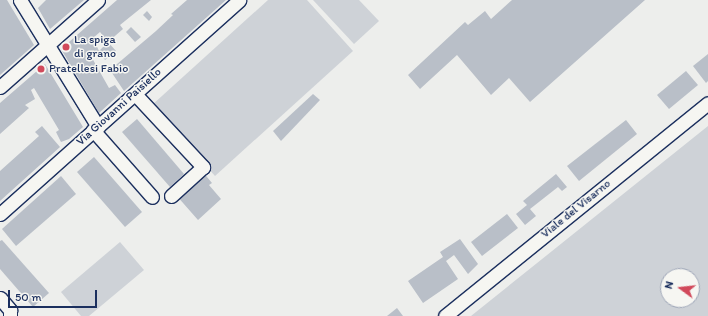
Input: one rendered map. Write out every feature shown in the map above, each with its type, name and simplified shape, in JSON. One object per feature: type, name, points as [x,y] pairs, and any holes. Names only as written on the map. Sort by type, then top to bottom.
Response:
[{"type":"street","points":[[20,0],[96,128],[152,197]]},
{"type":"street","points":[[0,87],[98,0]]},
{"type":"street","name":"Via Giovanni Paisiello","points":[[0,214],[239,0]]},
{"type":"street","points":[[135,94],[203,167],[171,196]]},
{"type":"street","name":"Viale del Visarno","points":[[445,316],[708,103]]},
{"type":"street","points":[[0,298],[10,310],[10,316]]},
{"type":"shaded area","points":[[268,0],[307,0],[353,51],[215,176],[152,105]]},
{"type":"shaded area","points":[[313,0],[359,0],[379,21],[354,44]]},
{"type":"shaded area","points":[[708,126],[708,316],[471,316]]},
{"type":"shaded area","points":[[120,242],[144,270],[89,316],[81,316],[61,292]]},
{"type":"building","points":[[0,0],[7,0],[34,45],[0,75]]},
{"type":"building","points":[[46,0],[84,0],[50,29],[38,8]]},
{"type":"building","points":[[117,0],[151,0],[120,25],[123,29],[108,42],[116,51],[105,60],[100,52],[92,58],[109,88],[115,85],[121,93],[99,113],[61,49]],"holes":[[[100,32],[108,42],[99,51],[93,38]]]},
{"type":"building","points":[[187,0],[226,0],[124,91],[110,70],[156,31],[173,15],[171,14]]},
{"type":"building","points":[[512,0],[645,0],[530,102],[509,78],[491,95],[457,55],[420,89],[408,75],[465,22],[468,25],[485,11],[491,19]]},
{"type":"building","points":[[147,11],[152,17],[149,21],[143,15]]},
{"type":"building","points":[[131,27],[141,37],[135,42],[126,32]]},
{"type":"building","points":[[708,54],[708,81],[706,83],[693,66]]},
{"type":"building","points":[[45,64],[83,127],[69,139],[61,142],[56,132],[59,130],[34,88],[31,90],[35,99],[25,105],[29,108],[0,134],[0,103]]},
{"type":"building","points":[[686,71],[698,85],[669,109],[657,95]]},
{"type":"building","points":[[313,94],[320,100],[281,141],[273,131]]},
{"type":"building","points":[[137,119],[184,174],[170,187],[122,132]]},
{"type":"building","points":[[626,120],[637,134],[579,181],[567,166]]},
{"type":"building","points":[[42,126],[60,147],[0,201],[0,171],[39,136],[35,132]]},
{"type":"building","points":[[94,157],[142,212],[125,227],[77,172]]},
{"type":"building","points":[[202,171],[212,183],[209,185],[221,199],[198,220],[176,195]]},
{"type":"building","points":[[556,174],[567,187],[562,191],[558,187],[530,209],[536,216],[525,225],[516,214],[527,205],[523,201]]},
{"type":"building","points":[[61,176],[76,194],[16,246],[2,229]]},
{"type":"building","points":[[507,214],[518,228],[482,256],[471,242]]},
{"type":"building","points":[[460,239],[478,264],[468,274],[454,255],[446,261],[458,279],[423,303],[408,281],[443,257],[440,252]]},
{"type":"building","points":[[2,240],[49,293],[33,307],[0,269],[0,241]]},
{"type":"building","points":[[397,308],[403,316],[387,316]]},
{"type":"place","name":"La spiga di grano","points":[[66,47]]},
{"type":"place","name":"Pratellesi Fabio","points":[[41,69]]}]
